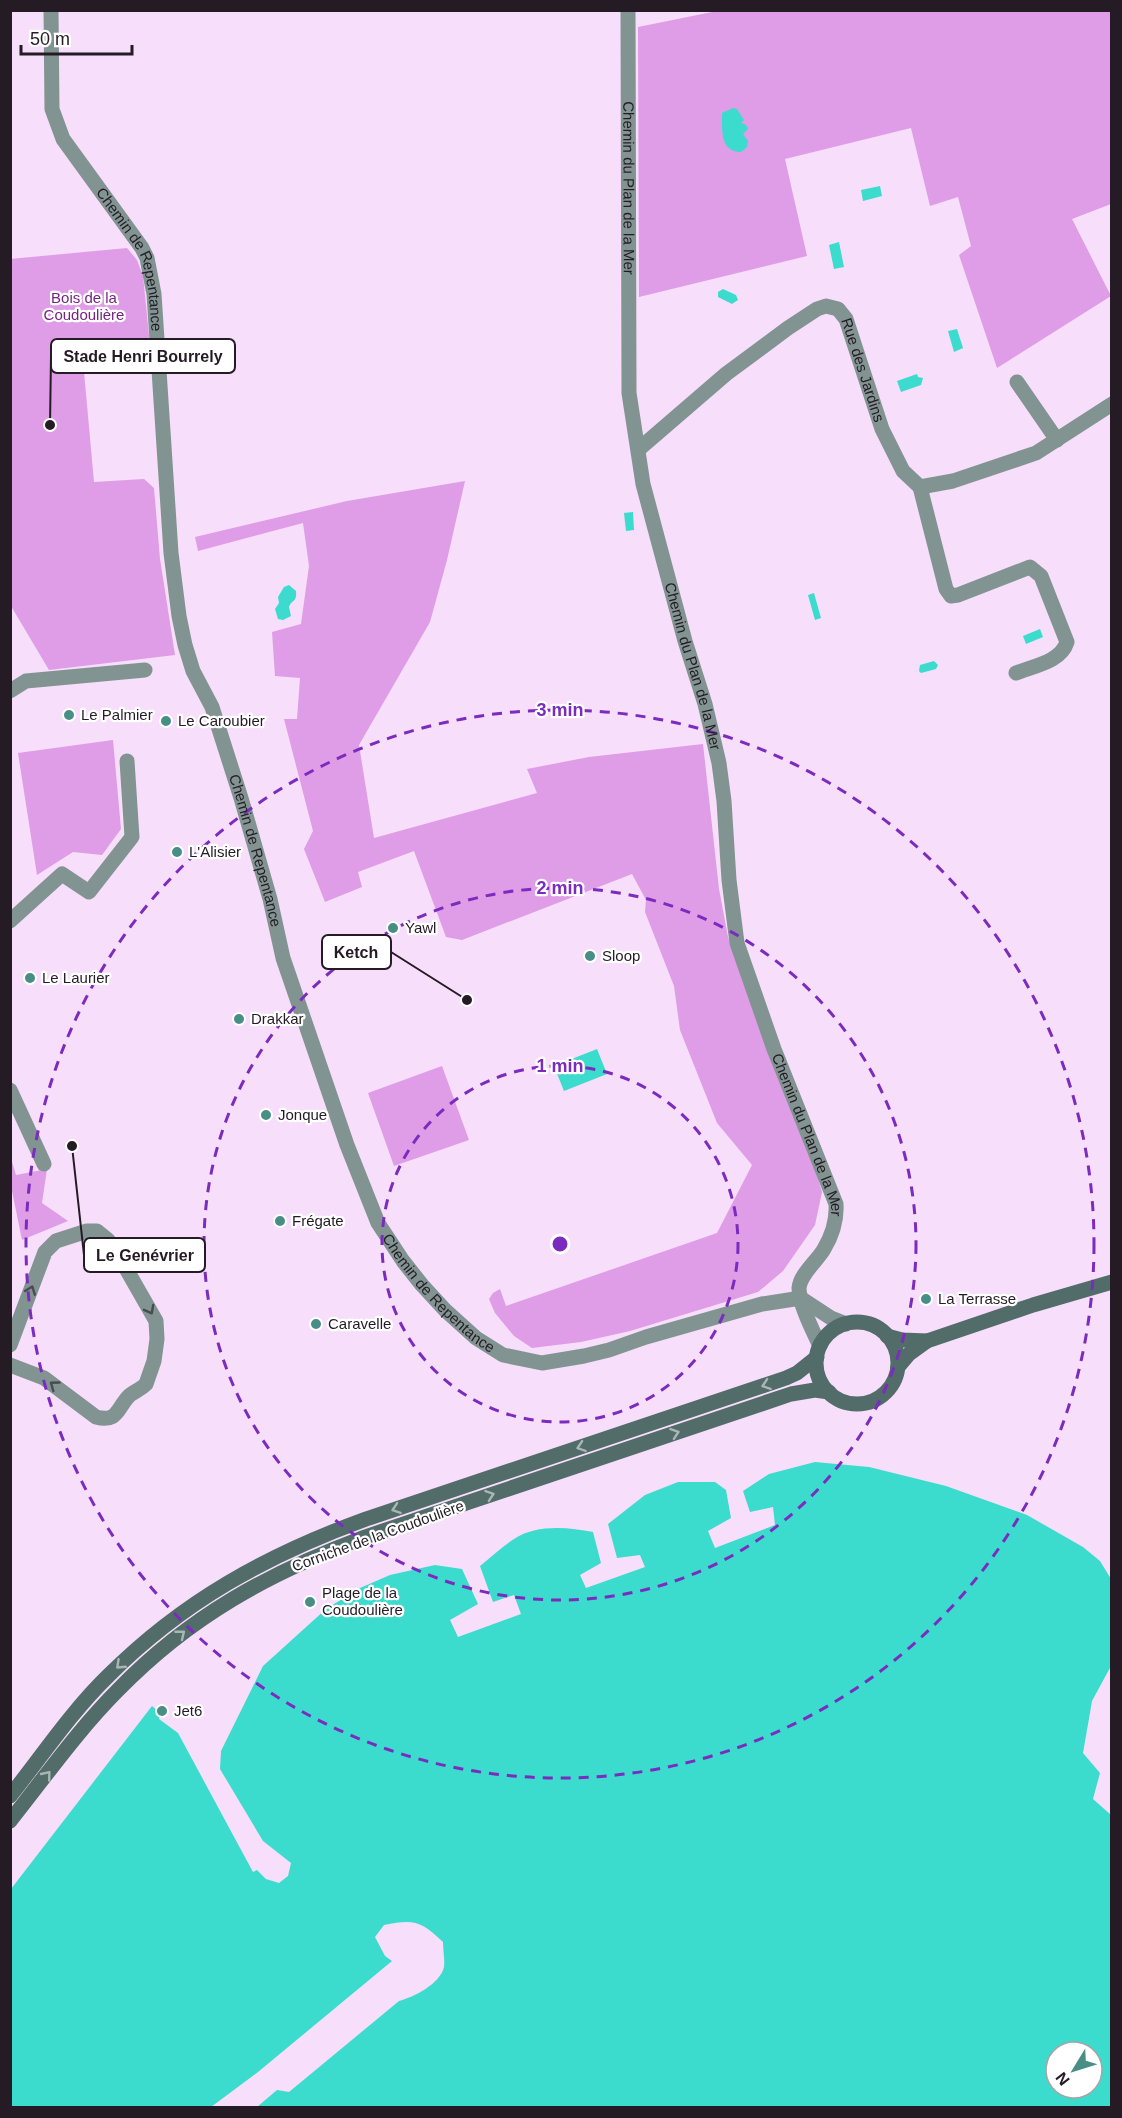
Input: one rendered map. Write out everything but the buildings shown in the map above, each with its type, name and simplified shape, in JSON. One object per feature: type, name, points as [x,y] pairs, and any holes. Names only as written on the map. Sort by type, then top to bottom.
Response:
[{"type":"main road","points":[[927,1341],[902,1340],[887,1336],[868,1324],[857,1322],[846,1324],[835,1328],[826,1336],[818,1351],[819,1376],[829,1392],[840,1400],[852,1403],[871,1401],[886,1392],[892,1384],[898,1366],[909,1354],[927,1341],[1033,1305],[1112,1282]]},
{"type":"main road","points":[[887,1336],[896,1350],[898,1366]]},
{"type":"main road","name":"Corniche de la Coudoulière","points":[[10,1796],[84,1702],[121,1664],[183,1612],[258,1564],[314,1538],[366,1519],[786,1378],[797,1373],[818,1351]]},
{"type":"main road","name":"Corniche de la Coudoulière","points":[[10,1821],[82,1730],[118,1690],[197,1621],[263,1580],[365,1537],[791,1394],[815,1390],[829,1392]]},
{"type":"street","name":"Chemin de Repentance","points":[[51,10],[51,109],[63,139],[147,258],[153,294],[171,553],[185,645],[193,671],[212,707],[270,899],[284,958],[347,1145],[378,1223],[403,1262],[422,1285],[476,1338],[503,1355],[542,1363],[609,1350],[762,1304],[801,1299]]},
{"type":"street","name":"Chemin du Plan de la Mer","points":[[628,10],[630,393],[643,484],[685,641],[705,704],[719,763],[737,943],[774,1049],[836,1204],[837,1218],[830,1236],[824,1249],[800,1283],[801,1299]]},
{"type":"street","name":"Rue des Jardins","points":[[639,449],[726,374],[788,328],[826,306],[838,309],[846,319],[882,429],[903,471],[920,487]]},
{"type":"street","points":[[1017,382],[1057,440]]},
{"type":"street","points":[[1016,673],[1057,657],[1065,649],[1067,642],[1041,576],[1030,567],[951,596],[946,590],[920,487],[953,481],[1036,453],[1112,404]]},
{"type":"street","points":[[10,691],[26,681],[145,670]]},
{"type":"street","points":[[10,921],[62,874],[89,892],[132,837],[127,761]]},
{"type":"street","points":[[10,1090],[44,1164]]},
{"type":"street","points":[[10,1345],[45,1252],[56,1240],[87,1231],[97,1231],[117,1251],[157,1327],[154,1361],[147,1384],[132,1393],[111,1418],[96,1417],[44,1378],[10,1365]]},
{"type":"street","points":[[801,1299],[831,1318],[846,1324]]},
{"type":"street","points":[[801,1299],[818,1351]]},
{"type":"green space","points":[[722,10],[1111,11],[1111,204],[1072,219],[1111,296],[997,368],[959,255],[971,246],[958,197],[930,206],[911,128],[785,159],[807,256],[639,297],[638,27]]},
{"type":"green space","name":"Bois de la Coudoulière","points":[[127,248],[137,260],[143,276],[151,355],[83,361],[94,482],[144,479],[154,488],[160,559],[175,655],[49,670],[11,606],[10,259]]},
{"type":"green space","points":[[465,481],[430,622],[359,745],[374,838],[537,793],[527,769],[589,757],[703,744],[719,889],[728,937],[757,1021],[814,1165],[822,1192],[815,1225],[783,1271],[758,1292],[630,1331],[581,1342],[532,1348],[514,1336],[495,1313],[489,1299],[493,1293],[500,1289],[506,1306],[717,1233],[752,1165],[717,1123],[680,1030],[674,986],[645,912],[646,900],[632,874],[462,940],[446,937],[414,851],[358,872],[362,887],[325,902],[304,849],[313,831],[284,719],[297,719],[300,678],[275,676],[272,632],[301,624],[309,566],[303,523],[198,551],[195,537],[347,501]]},
{"type":"green space","points":[[113,740],[121,829],[102,855],[73,852],[37,875],[18,753]]},
{"type":"green space","points":[[442,1066],[469,1140],[394,1166],[368,1093]]},
{"type":"green space","points":[[10,1155],[16,1175],[47,1169],[42,1203],[68,1221],[22,1240],[11,1186]]},
{"type":"shaded area","points":[[733,108],[737,109],[744,120],[741,123],[748,129],[743,134],[748,141],[747,147],[741,152],[729,148],[722,133],[722,113]]},
{"type":"shaded area","points":[[880,186],[882,196],[863,201],[861,190]]},
{"type":"shaded area","points":[[839,242],[844,267],[834,269],[829,245]]},
{"type":"shaded area","points":[[723,289],[736,295],[738,300],[732,304],[718,297],[718,292]]},
{"type":"shaded area","points":[[957,329],[963,348],[954,352],[948,331]]},
{"type":"shaded area","points":[[917,374],[918,377],[923,378],[921,385],[901,392],[897,381]]},
{"type":"shaded area","points":[[633,512],[634,530],[626,531],[624,513]]},
{"type":"shaded area","points":[[289,585],[296,591],[295,599],[289,607],[291,616],[283,620],[278,619],[275,609],[279,603],[278,597],[284,587]]},
{"type":"shaded area","points":[[814,593],[821,618],[815,620],[808,595]]},
{"type":"shaded area","points":[[1040,629],[1043,637],[1026,644],[1023,636]]},
{"type":"shaded area","points":[[934,661],[938,665],[936,669],[921,673],[919,671],[920,665]]},
{"type":"shaded area","points":[[597,1049],[607,1074],[564,1091],[554,1066]]},
{"type":"shaded area","points":[[815,1462],[869,1467],[946,1486],[1027,1515],[1083,1547],[1100,1561],[1111,1579],[1111,1666],[1092,1701],[1083,1753],[1100,1773],[1093,1799],[1111,1815],[1111,2107],[257,2107],[277,2090],[289,2092],[399,2001],[419,1993],[442,1973],[444,1967],[443,1942],[423,1926],[403,1922],[384,1925],[375,1937],[385,1956],[392,1961],[258,2072],[211,2107],[11,2107],[11,1889],[152,1706],[161,1714],[159,1719],[178,1733],[253,1872],[257,1870],[266,1879],[279,1883],[288,1876],[291,1863],[263,1841],[220,1769],[221,1751],[263,1666],[326,1609],[360,1588],[390,1575],[435,1565],[462,1569],[478,1604],[450,1620],[458,1637],[521,1614],[514,1595],[493,1602],[480,1566],[505,1545],[523,1534],[552,1528],[593,1532],[601,1563],[580,1575],[586,1588],[645,1567],[640,1555],[617,1558],[608,1524],[645,1495],[678,1482],[715,1482],[726,1490],[731,1518],[708,1531],[715,1548],[775,1525],[773,1507],[750,1512],[743,1491],[769,1474]]},
{"type":"place","name":"Stade Henri Bourrely","points":[[50,425]]},
{"type":"place","name":"Le Palmier","points":[[69,715]]},
{"type":"place","name":"Le Caroubier","points":[[166,721]]},
{"type":"place","name":"L'Alisier","points":[[177,852]]},
{"type":"place","name":"Yawl","points":[[393,928]]},
{"type":"place","name":"Sloop","points":[[590,956]]},
{"type":"place","name":"Le Laurier","points":[[30,978]]},
{"type":"place","name":"Ketch","points":[[467,1000]]},
{"type":"place","name":"Drakkar","points":[[239,1019]]},
{"type":"place","name":"Jonque","points":[[266,1115]]},
{"type":"place","name":"Le Genévrier","points":[[72,1146]]},
{"type":"place","name":"Frégate","points":[[280,1221]]},
{"type":"place","name":"La Terrasse","points":[[926,1299]]},
{"type":"place","name":"Caravelle","points":[[316,1324]]},
{"type":"place","name":"Plage de la Coudoulière","points":[[310,1602]]},
{"type":"place","name":"Jet6","points":[[162,1711]]}]
